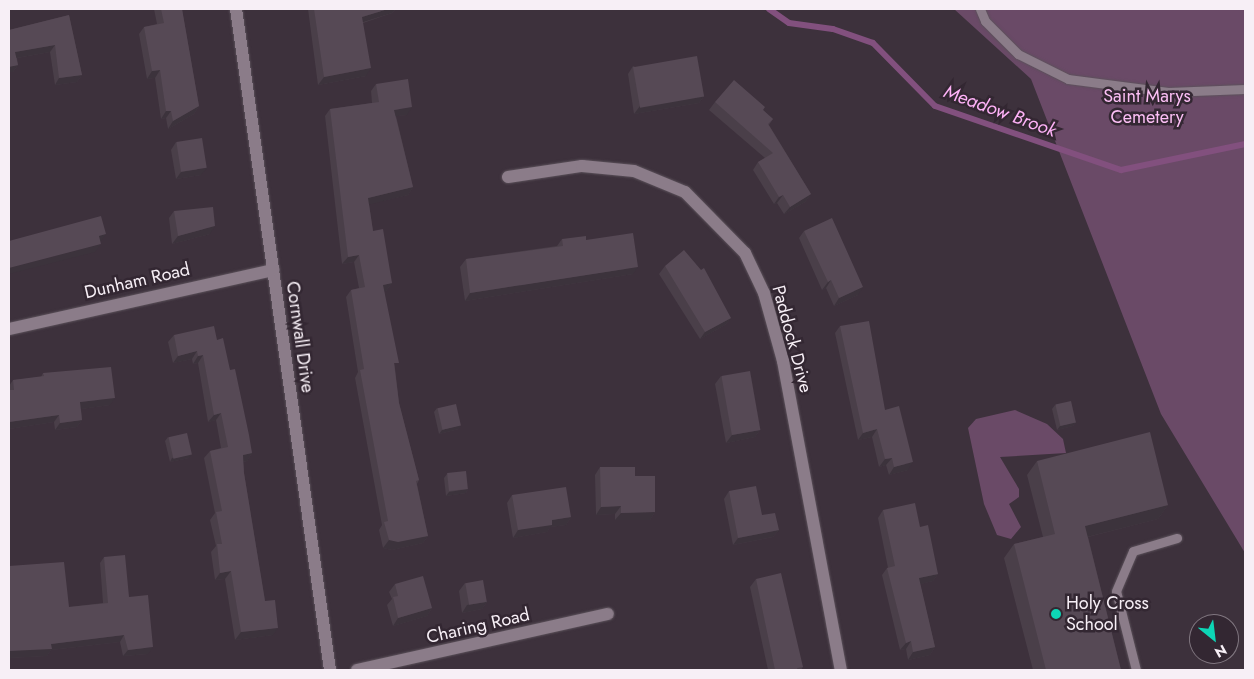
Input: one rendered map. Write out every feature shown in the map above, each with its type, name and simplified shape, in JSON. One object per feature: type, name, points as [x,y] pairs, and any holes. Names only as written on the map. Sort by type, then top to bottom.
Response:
[{"type":"street","name":"Cornwall Drive","points":[[236,9],[330,670]]},
{"type":"street","name":"Paddock Drive","points":[[508,177],[582,166],[634,171],[685,192],[745,253],[764,293],[783,361],[841,670]]},
{"type":"street","name":"Dunham Road","points":[[9,329],[273,270]]},
{"type":"street","name":"Charing Road","points":[[357,670],[608,614]]},
{"type":"lane","points":[[980,9],[985,21],[1018,54],[1068,79],[1168,92],[1245,89]]},
{"type":"lane","points":[[1136,670],[1116,591],[1133,551],[1177,538]]},
{"type":"green space","name":"Saint Marys Cemetery","points":[[954,9],[1245,9],[1245,553],[1161,414],[1031,79]]},
{"type":"green space","points":[[1015,410],[1047,424],[1063,439],[1066,453],[1000,457],[1019,489],[1019,497],[1009,504],[1021,527],[1011,539],[997,535],[984,504],[968,428],[976,419]]},
{"type":"building","points":[[161,9],[182,9],[199,106],[173,121],[171,111],[166,111],[160,70],[152,71],[144,27],[164,23]]},
{"type":"building","points":[[314,9],[388,9],[362,17],[371,68],[324,77]]},
{"type":"building","points":[[69,15],[82,75],[59,78],[55,45],[15,52],[18,65],[9,67],[9,30]]},
{"type":"building","points":[[697,56],[704,96],[640,108],[633,67]]},
{"type":"building","points":[[408,79],[412,107],[394,110],[413,187],[368,198],[373,231],[383,229],[392,283],[383,285],[399,363],[394,363],[399,403],[419,480],[416,481],[428,536],[398,542],[389,540],[384,522],[388,521],[360,370],[364,369],[351,290],[365,287],[359,255],[348,257],[330,109],[379,102],[376,84]]},
{"type":"building","points":[[734,80],[765,107],[763,110],[773,119],[768,124],[811,194],[790,207],[783,195],[779,197],[758,162],[773,153],[715,102]]},
{"type":"building","points":[[202,138],[207,168],[181,172],[176,142]]},
{"type":"building","points":[[213,207],[215,226],[178,236],[174,211]]},
{"type":"building","points":[[101,216],[106,234],[99,236],[101,244],[9,268],[9,241]]},
{"type":"building","points":[[832,218],[863,287],[839,298],[831,280],[828,282],[804,231]]},
{"type":"building","points":[[633,233],[638,267],[470,293],[466,259],[563,246],[562,239],[586,236],[586,240]]},
{"type":"building","points":[[684,250],[701,270],[704,268],[731,318],[705,332],[665,266]]},
{"type":"building","points":[[869,321],[885,410],[899,406],[913,462],[894,467],[892,458],[885,459],[877,429],[863,433],[840,326]]},
{"type":"building","points":[[214,326],[217,340],[223,338],[230,370],[235,369],[249,435],[252,453],[243,455],[244,473],[265,601],[275,600],[278,628],[241,632],[231,571],[220,573],[217,544],[222,544],[216,512],[222,511],[210,451],[228,447],[221,413],[214,415],[203,355],[198,356],[197,351],[178,356],[174,335]]},
{"type":"building","points":[[111,367],[115,398],[80,402],[82,420],[60,423],[59,415],[9,422],[9,390],[14,390],[13,380],[44,376],[43,373]]},
{"type":"building","points":[[750,371],[760,430],[732,435],[721,376]]},
{"type":"building","points":[[1071,401],[1076,422],[1060,426],[1055,405]]},
{"type":"building","points":[[456,404],[461,425],[442,430],[437,408]]},
{"type":"building","name":"Holy Cross School","points":[[1150,432],[1168,505],[1085,526],[1121,670],[1046,670],[1014,544],[1055,534],[1037,461]]},
{"type":"building","points":[[187,433],[192,454],[173,459],[168,437]]},
{"type":"building","points":[[600,467],[635,467],[635,476],[655,476],[655,512],[621,513],[621,506],[601,507]]},
{"type":"building","points":[[466,471],[468,489],[449,491],[447,473]]},
{"type":"building","points":[[756,486],[762,515],[775,513],[779,530],[738,538],[729,491]]},
{"type":"building","points":[[566,487],[571,517],[552,520],[552,525],[518,530],[512,495]]},
{"type":"building","points":[[915,503],[920,527],[928,525],[938,574],[919,578],[935,647],[913,652],[911,641],[906,643],[887,568],[895,566],[883,510]]},
{"type":"building","points":[[125,555],[129,597],[148,595],[153,647],[128,650],[124,635],[51,644],[52,649],[9,651],[9,566],[64,562],[69,607],[108,603],[104,557]]},
{"type":"building","points":[[781,573],[803,667],[797,668],[798,670],[775,670],[756,579]]},
{"type":"building","points":[[423,576],[432,608],[398,618],[393,597],[398,596],[395,584]]},
{"type":"building","points":[[483,580],[487,602],[469,605],[465,583]]},
{"type":"waterway","name":"Meadow Brook","points":[[769,9],[789,23],[833,29],[873,43],[935,106],[1121,170],[1245,144]]},
{"type":"place","name":"Holy Cross School","points":[[1056,614]]}]
